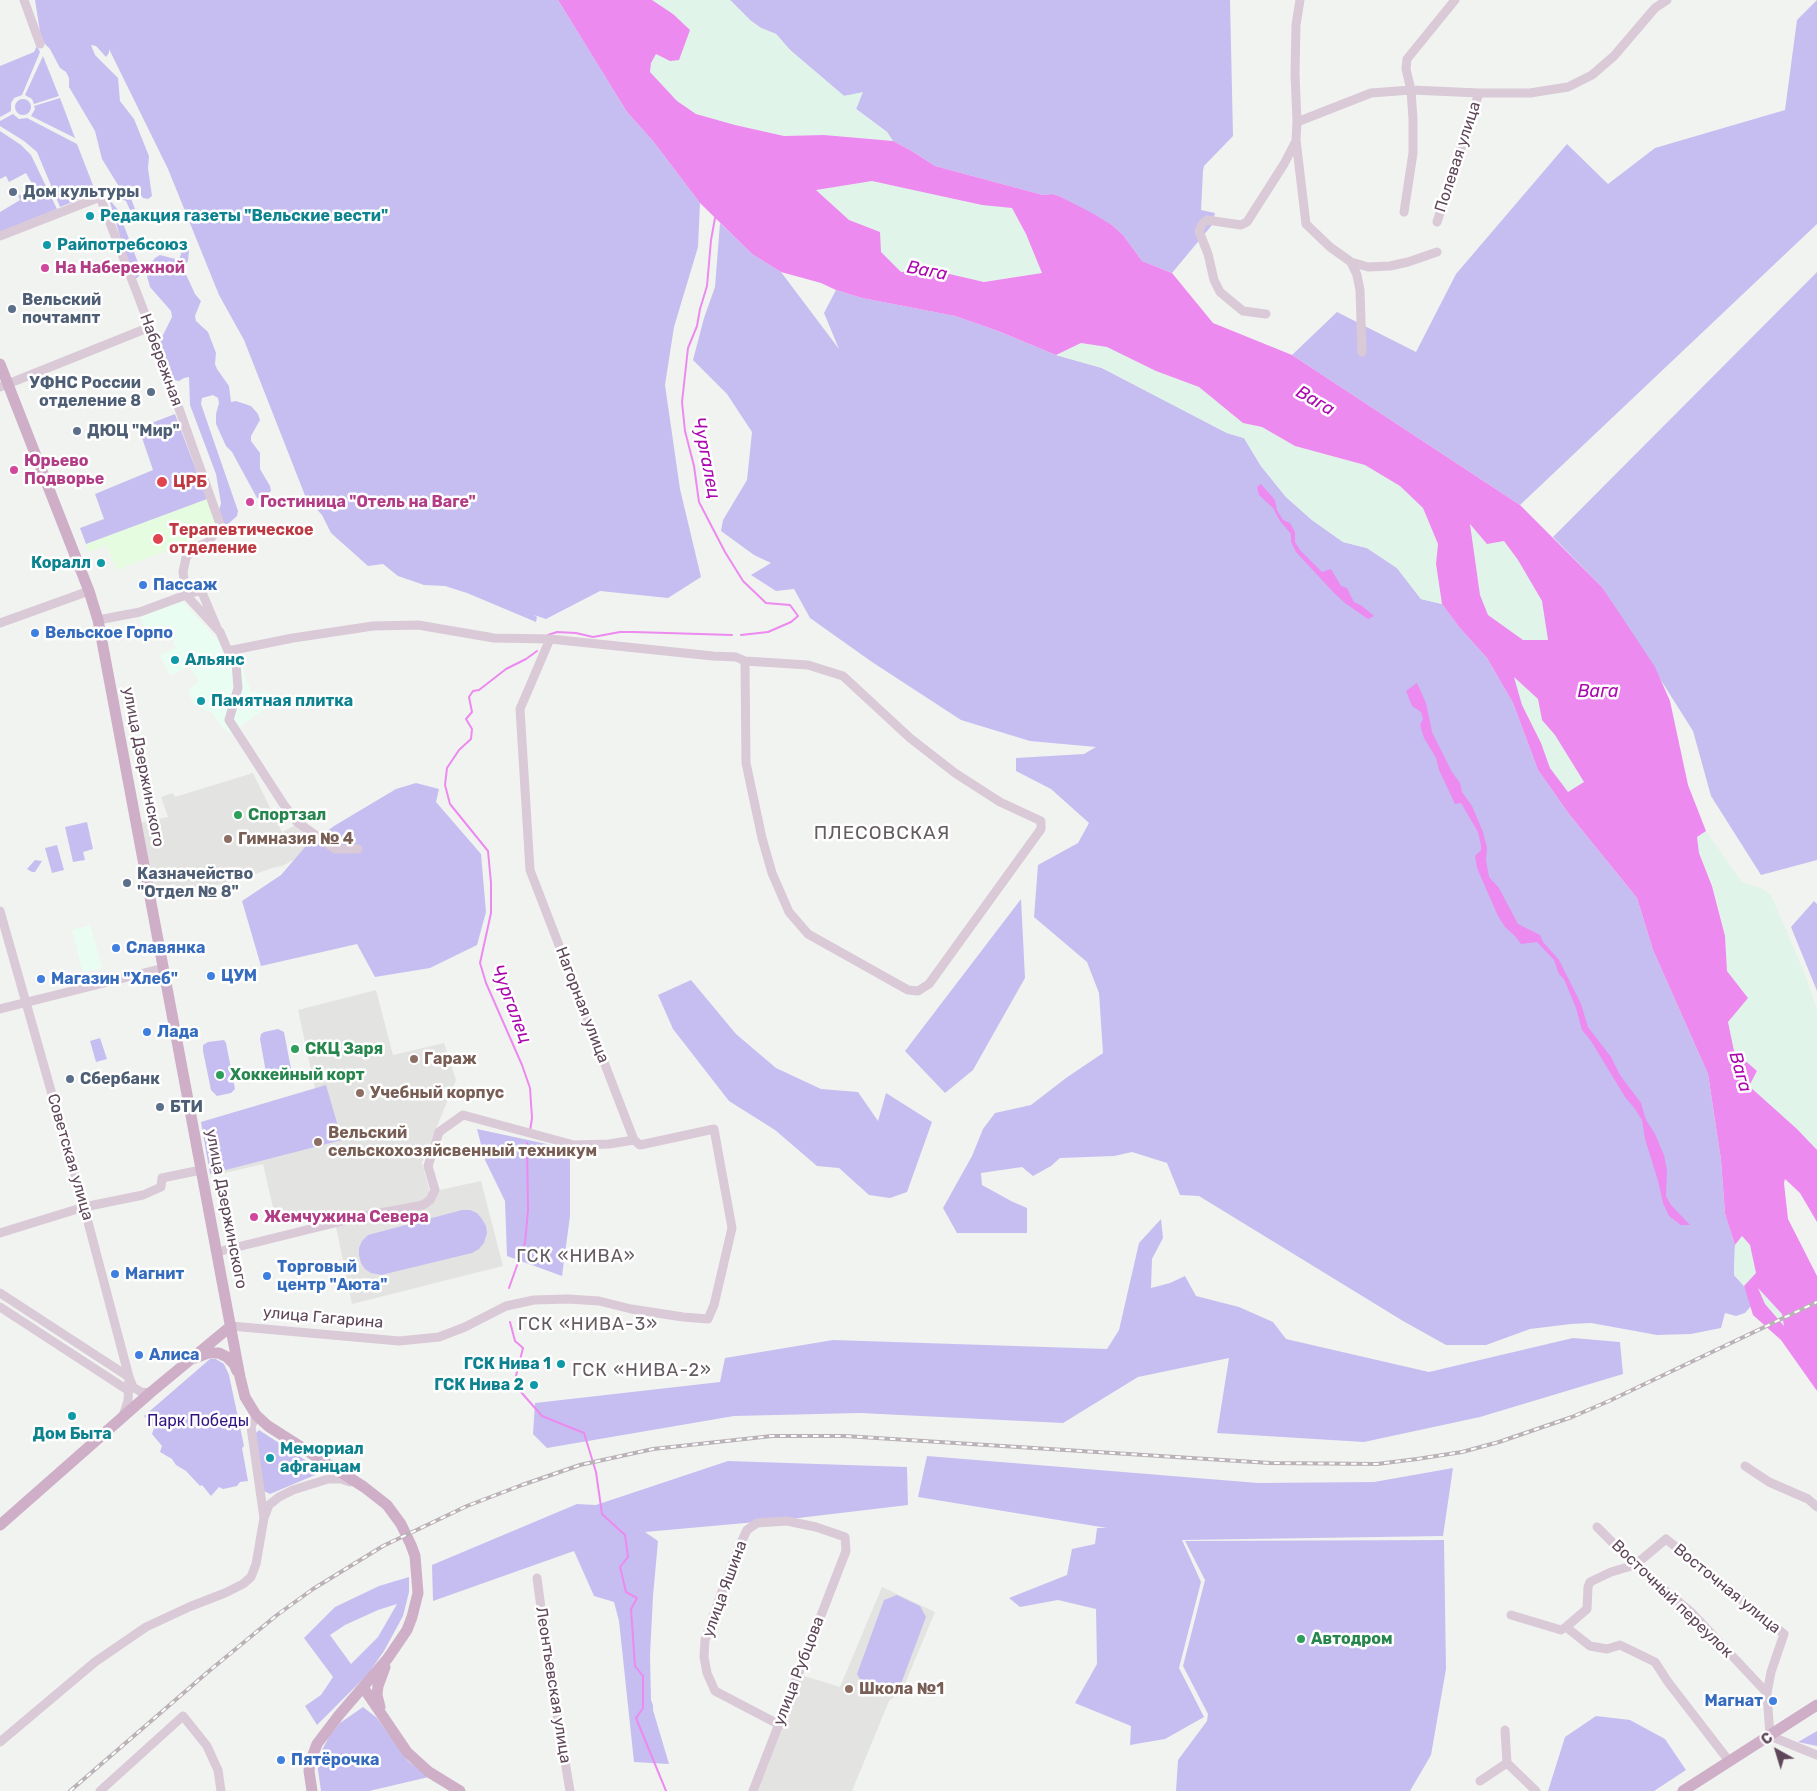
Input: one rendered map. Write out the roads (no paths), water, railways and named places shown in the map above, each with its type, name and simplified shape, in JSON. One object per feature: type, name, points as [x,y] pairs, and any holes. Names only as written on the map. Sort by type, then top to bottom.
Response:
[{"type":"main road","name":"улица Дзержинского","points":[[0,364],[4,385],[89,591],[98,620],[245,1396],[256,1416],[280,1435],[364,1487],[386,1505],[402,1524],[412,1545],[417,1569],[418,1593],[407,1630],[388,1658],[325,1733],[313,1755],[309,1771],[312,1791]]},
{"type":"main road","points":[[0,1526],[184,1363],[231,1326]]},
{"type":"main road","points":[[214,1340],[222,1337],[234,1344]]},
{"type":"main road","points":[[184,1363],[208,1353],[219,1353],[227,1357],[234,1364],[240,1377]]},
{"type":"main road","points":[[385,1720],[379,1705],[378,1686],[388,1658]]},
{"type":"main road","points":[[363,1687],[396,1737],[418,1762],[442,1781],[460,1791]]},
{"type":"main road","points":[[349,1703],[363,1698],[375,1705]]},
{"type":"main road","points":[[1682,1791],[1817,1705]]},
{"type":"street","points":[[24,0],[40,44]]},
{"type":"street","points":[[1300,0],[1296,25],[1294,74],[1297,122],[1296,140],[1306,224],[1330,247],[1352,262],[1368,267],[1390,266],[1437,252]]},
{"type":"street","points":[[1404,212],[1413,153],[1414,127],[1411,90],[1406,69],[1407,59],[1455,0]]},
{"type":"street","points":[[1297,122],[1371,93],[1411,90],[1530,93],[1568,87],[1592,75],[1614,56],[1656,8],[1667,0]]},
{"type":"street","name":"Полевая улица","points":[[1437,222],[1479,93]]},
{"type":"street","points":[[1266,314],[1243,311],[1220,292],[1214,280],[1208,254],[1199,231],[1207,220],[1241,225],[1248,222],[1284,164],[1296,140]]},
{"type":"street","name":"Набережная","points":[[0,236],[100,197],[150,327],[220,524],[208,542],[192,549],[186,558],[183,572],[186,595]]},
{"type":"street","points":[[1352,262],[1360,290],[1362,352]]},
{"type":"street","points":[[4,385],[150,327]]},
{"type":"street","points":[[98,620],[140,612],[201,590],[217,628]]},
{"type":"street","points":[[0,623],[89,591]]},
{"type":"street","points":[[186,595],[220,632],[228,651],[236,663],[238,688],[228,720],[293,818],[335,849],[358,849]]},
{"type":"street","points":[[228,651],[292,638],[373,626],[418,625],[494,638],[550,639],[703,656],[736,657],[746,661],[808,664],[843,676],[910,738],[955,774],[1000,802],[1041,821],[1041,829],[989,902],[929,984],[918,991],[908,990],[808,934],[789,912],[769,864],[746,763],[746,661]]},
{"type":"street","name":"Нагорная улица","points":[[550,639],[520,709],[530,870],[634,1140]]},
{"type":"street","name":"Советская улица","points":[[0,911],[84,1207],[128,1377],[129,1391],[123,1416]]},
{"type":"street","points":[[0,1009],[164,968]]},
{"type":"street","points":[[217,1252],[359,1217],[423,1205],[430,1200],[435,1190],[428,1166],[440,1132],[463,1115],[574,1145],[609,1144],[634,1140]]},
{"type":"street","name":"улица Гагарина","points":[[231,1326],[400,1341],[439,1337],[465,1327],[506,1306],[534,1300],[568,1299],[599,1301],[678,1317],[708,1319],[714,1305],[732,1228],[714,1129],[640,1145],[634,1140]]},
{"type":"street","points":[[0,1234],[84,1207],[143,1195],[161,1187],[162,1178],[201,1170]]},
{"type":"street","points":[[0,1293],[128,1377],[133,1386],[140,1392],[150,1393]]},
{"type":"street","points":[[0,1306],[129,1391]]},
{"type":"street","points":[[256,1416],[250,1427],[264,1518]]},
{"type":"street","points":[[1745,1466],[1769,1482],[1808,1499],[1817,1507]]},
{"type":"street","points":[[0,1742],[95,1662],[146,1627],[243,1584],[251,1577],[256,1564],[264,1518],[269,1505],[279,1497],[312,1483],[341,1479],[364,1487]]},
{"type":"street","name":"улица Яшина","points":[[778,1724],[715,1691],[704,1657],[705,1640],[738,1549],[747,1530],[757,1523],[787,1521],[816,1527],[845,1537],[846,1551]]},
{"type":"street","name":"Восточный переулок","points":[[1597,1527],[1635,1565],[1692,1613],[1767,1693]]},
{"type":"street","name":"Восточная улица","points":[[1566,1626],[1587,1609],[1590,1582],[1611,1572],[1635,1565],[1666,1539],[1784,1634],[1771,1672],[1767,1693],[1770,1736]]},
{"type":"street","name":"улица Рубцова","points":[[753,1791],[846,1551]]},
{"type":"street","name":"Леонтьевская улица","points":[[536,1578],[570,1791]]},
{"type":"street","points":[[1511,1615],[1561,1630],[1566,1626],[1590,1646],[1607,1649],[1620,1645],[1656,1662],[1668,1682],[1729,1761]]},
{"type":"street","points":[[100,1791],[183,1716],[207,1746],[218,1770],[221,1791]]},
{"type":"street","points":[[1505,1730],[1507,1763],[1536,1791]]},
{"type":"street","points":[[1770,1736],[1817,1755]]},
{"type":"street","points":[[1480,1781],[1507,1763]]},
{"type":"water","name":"Вага","points":[[558,0],[652,0],[673,14],[690,30],[679,60],[670,61],[656,54],[651,63],[650,72],[677,101],[696,114],[784,136],[824,135],[893,141],[935,166],[1043,195],[1052,194],[1059,196],[1092,213],[1112,225],[1123,235],[1142,261],[1172,273],[1213,323],[1292,355],[1520,505],[1602,587],[1655,667],[1670,701],[1688,785],[1706,831],[1697,837],[1699,853],[1712,886],[1725,936],[1727,971],[1748,998],[1728,1022],[1734,1051],[1757,1071],[1749,1086],[1797,1129],[1817,1150],[1817,1222],[1800,1193],[1785,1179],[1784,1183],[1788,1219],[1817,1276],[1817,1391],[1781,1340],[1753,1315],[1744,1286],[1756,1273],[1750,1245],[1742,1236],[1735,1245],[1725,1214],[1721,1160],[1708,1074],[1653,950],[1637,898],[1569,814],[1538,770],[1513,703],[1487,658],[1459,627],[1442,604],[1436,564],[1438,544],[1423,508],[1400,486],[1365,465],[1295,446],[1262,427],[1243,423],[1199,387],[1156,371],[1107,347],[1081,343],[1056,355],[955,316],[862,298],[821,283],[781,272],[752,254],[700,203],[653,141],[627,112]],"holes":[[[872,181],[982,205],[1012,208],[1026,234],[1042,273],[984,282],[932,270],[901,272],[881,252],[880,232],[849,220],[816,190]],[[1470,524],[1487,544],[1504,541],[1518,560],[1542,601],[1548,640],[1523,640],[1488,615],[1480,595]],[[1514,677],[1538,699],[1542,720],[1555,735],[1584,782],[1568,792],[1550,768],[1541,743],[1522,705]],[[1758,1288],[1782,1314],[1784,1326],[1765,1304]]]},
{"type":"water","points":[[1261,484],[1275,500],[1277,510],[1283,520],[1290,523],[1295,532],[1295,542],[1300,550],[1322,572],[1331,569],[1341,586],[1347,588],[1354,602],[1374,616],[1368,619],[1345,603],[1296,552],[1291,542],[1291,534],[1280,521],[1273,508],[1259,495],[1257,487]]},
{"type":"water","points":[[1417,683],[1426,703],[1432,732],[1452,772],[1460,783],[1462,792],[1472,806],[1483,832],[1487,848],[1486,860],[1489,877],[1499,888],[1518,924],[1540,935],[1543,942],[1559,960],[1581,1004],[1588,1027],[1611,1057],[1620,1075],[1641,1103],[1646,1120],[1655,1134],[1664,1155],[1667,1170],[1666,1196],[1671,1205],[1690,1225],[1681,1225],[1669,1216],[1663,1203],[1645,1139],[1642,1120],[1582,1030],[1576,1008],[1554,960],[1537,942],[1521,944],[1505,927],[1498,916],[1477,868],[1475,856],[1481,850],[1478,832],[1461,803],[1455,804],[1439,770],[1436,758],[1424,738],[1420,725],[1423,719],[1421,712],[1412,706],[1406,691]]},
{"type":"waterway","name":"Чургалец","points":[[715,218],[707,286],[697,326],[688,348],[682,402],[685,431],[694,466],[699,502],[725,552],[743,581],[766,603],[790,605],[798,616],[791,622],[768,632],[741,635]]},
{"type":"waterway","name":"Чургалец","points":[[548,635],[557,632],[576,633],[593,637],[620,632],[732,635]]},
{"type":"waterway","name":"Чургалец","points":[[530,1131],[532,1118],[530,1088],[522,1065],[486,983],[480,963],[491,913],[488,851],[450,804],[445,785],[447,768],[459,750],[471,739],[472,729],[466,719],[472,712],[469,697],[473,691],[479,690],[506,669],[537,651]]},
{"type":"waterway","name":"Чургалец","points":[[509,1288],[525,1243],[528,1210],[527,1143]]},
{"type":"waterway","name":"Чургалец","points":[[510,1322],[515,1341],[523,1348],[514,1384],[542,1416],[584,1433],[596,1472],[602,1514],[625,1535],[628,1557],[620,1567],[626,1592],[637,1598],[631,1609],[635,1666],[643,1676],[643,1708],[636,1718],[666,1791]]},
{"type":"railway","points":[[70,1791],[209,1671],[277,1615],[313,1589],[383,1546],[467,1506],[580,1465],[653,1449],[772,1436],[845,1436],[1270,1463],[1377,1464],[1417,1459],[1462,1452],[1499,1442],[1572,1417],[1817,1302]]},
{"type":"place","name":"Дом культуры","points":[[13,192]]},
{"type":"place","name":"Редакция газеты \"Вельские вести\"","points":[[90,216]]},
{"type":"place","name":"Райпотребсоюз","points":[[47,245]]},
{"type":"place","name":"На Набережной","points":[[45,268]]},
{"type":"place","name":"Вельский почтампт","points":[[12,309]]},
{"type":"place","name":"УФНС России отделение 8","points":[[151,392]]},
{"type":"place","name":"ДЮЦ \"Мир\"","points":[[77,431]]},
{"type":"place","name":"Юрьево Подворье","points":[[14,470]]},
{"type":"place","name":"ЦРБ","points":[[162,482]]},
{"type":"place","name":"Гостиница \"Отель на Ваге\"","points":[[250,502]]},
{"type":"place","name":"Терапевтическое отделение","points":[[158,539]]},
{"type":"place","name":"Коралл","points":[[101,563]]},
{"type":"place","name":"Пассаж","points":[[143,585]]},
{"type":"place","name":"Вельское Горпо","points":[[35,633]]},
{"type":"place","name":"Альянс","points":[[175,660]]},
{"type":"place","name":"Памятная плитка","points":[[201,701]]},
{"type":"place","name":"Спортзал","points":[[238,815]]},
{"type":"place","name":"Гимназия № 4","points":[[228,839]]},
{"type":"place","name":"Казначейство \"Отдел № 8\"","points":[[127,883]]},
{"type":"place","name":"Славянка","points":[[116,948]]},
{"type":"place","name":"ЦУМ","points":[[211,976]]},
{"type":"place","name":"Магазин \"Хлеб\"","points":[[41,979]]},
{"type":"place","name":"Лада","points":[[147,1032]]},
{"type":"place","name":"СКЦ Заря","points":[[295,1049]]},
{"type":"place","name":"Гараж","points":[[414,1059]]},
{"type":"place","name":"Хоккейный корт","points":[[220,1075]]},
{"type":"place","name":"Сбербанк","points":[[70,1079]]},
{"type":"place","name":"Учебный корпус","points":[[360,1093]]},
{"type":"place","name":"БТИ","points":[[160,1107]]},
{"type":"place","name":"Вельский сельскохозяйсвенный техникум","points":[[318,1142]]},
{"type":"place","name":"Жемчужина Севера","points":[[254,1217]]},
{"type":"place","name":"Магнит","points":[[115,1274]]},
{"type":"place","name":"Торговый центр \"Аюта\"","points":[[267,1276]]},
{"type":"place","name":"Алиса","points":[[139,1355]]},
{"type":"place","name":"ГСК Нива 1","points":[[561,1364]]},
{"type":"place","name":"ГСК Нива 2","points":[[534,1385]]},
{"type":"place","name":"Дом Быта","points":[[72,1416]]},
{"type":"place","name":"Мемориал афганцам","points":[[270,1458]]},
{"type":"place","name":"Автодром","points":[[1301,1639]]},
{"type":"place","name":"Школа №1","points":[[849,1689]]},
{"type":"place","name":"Магнат","points":[[1773,1701]]},
{"type":"place","name":"Пятёрочка","points":[[281,1760]]},
{"type":"district","name":"ПЛЕСОВСКАЯ","points":[[882,834]]},
{"type":"district","name":"ГСК «НИВА»","points":[[576,1257]]},
{"type":"district","name":"ГСК «НИВА-3»","points":[[588,1325]]},
{"type":"district","name":"ГСК «НИВА-2»","points":[[642,1371]]},
{"type":"park label","name":"Парк Победы","points":[[198,1421]]}]
